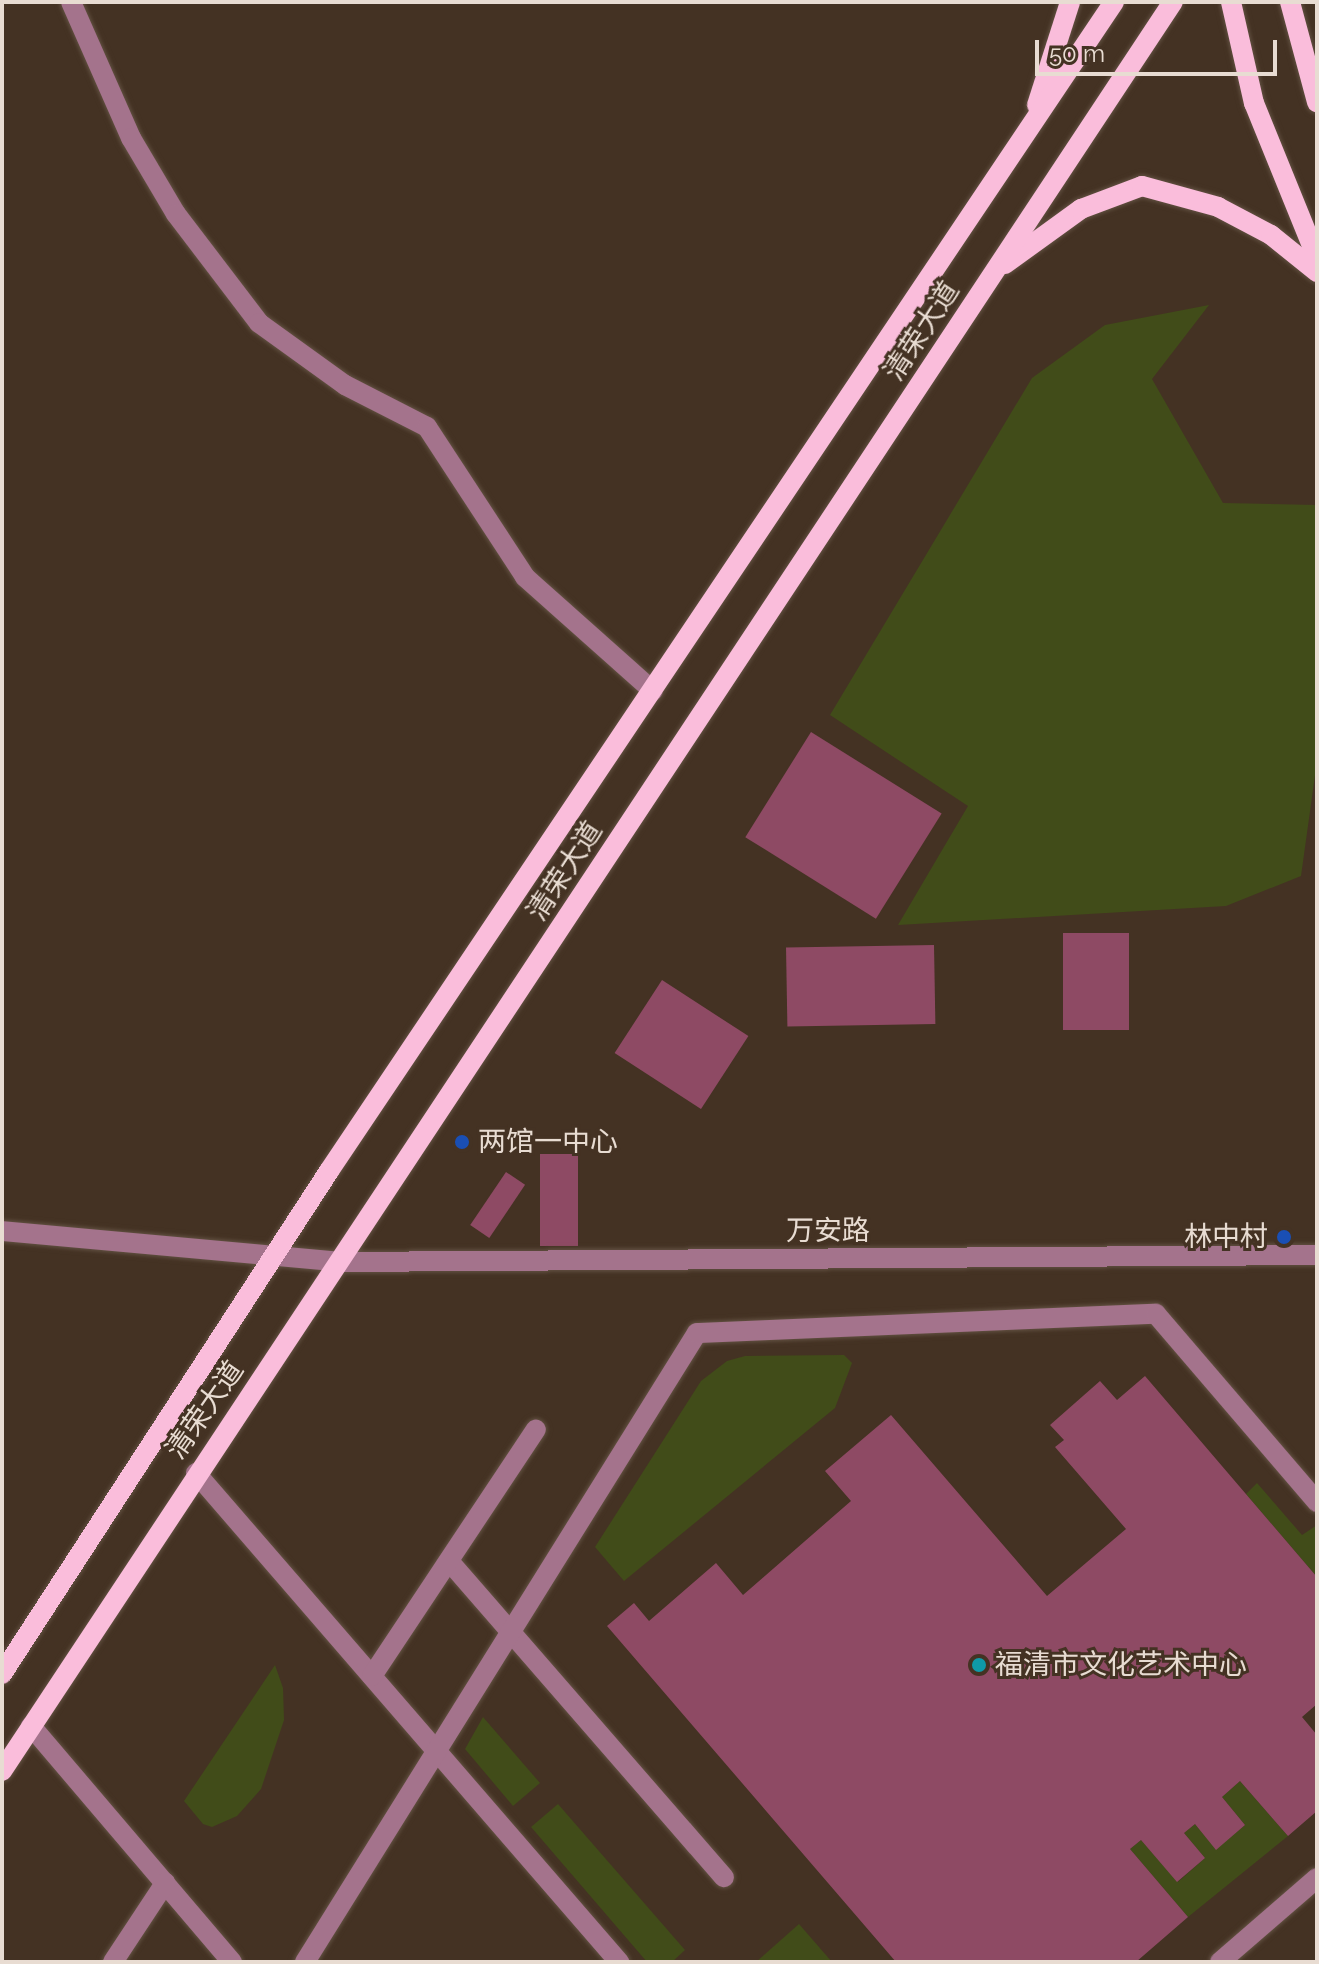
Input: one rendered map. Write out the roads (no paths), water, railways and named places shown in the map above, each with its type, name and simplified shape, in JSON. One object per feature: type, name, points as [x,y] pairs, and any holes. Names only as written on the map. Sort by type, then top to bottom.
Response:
[{"type":"main road","points":[[1021,147],[1070,2]]},
{"type":"main road","name":"清荣大道","points":[[2,1674],[276,1254],[1021,147],[1114,2]]},
{"type":"main road","name":"清荣大道","points":[[2,1771],[196,1473],[340,1262],[1173,2]]},
{"type":"main road","points":[[1231,2],[1254,103],[1317,258]]},
{"type":"main road","points":[[1290,2],[1317,102]]},
{"type":"main road","points":[[995,271],[1081,209],[1142,186],[1218,207],[1271,235],[1317,272]]},
{"type":"street","points":[[71,2],[131,138],[176,214],[259,323],[345,385],[427,427],[525,577],[653,691]]},
{"type":"street","name":"万安路","points":[[2,1231],[340,1262],[1317,1255]]},
{"type":"street","points":[[305,1962],[697,1333],[1156,1314],[1317,1502]]},
{"type":"street","points":[[372,1676],[536,1429]]},
{"type":"street","points":[[196,1473],[619,1962]]},
{"type":"street","points":[[449,1561],[724,1877]]},
{"type":"street","points":[[31,1726],[232,1962]]},
{"type":"street","points":[[1220,1962],[1317,1878]]},
{"type":"street","points":[[113,1962],[165,1883]]},
{"type":"place","name":"两馆一中心","points":[[462,1142]]},
{"type":"place","name":"林中村","points":[[1284,1237]]},
{"type":"place","name":"福清市文化艺术中心","points":[[979,1665]]}]
